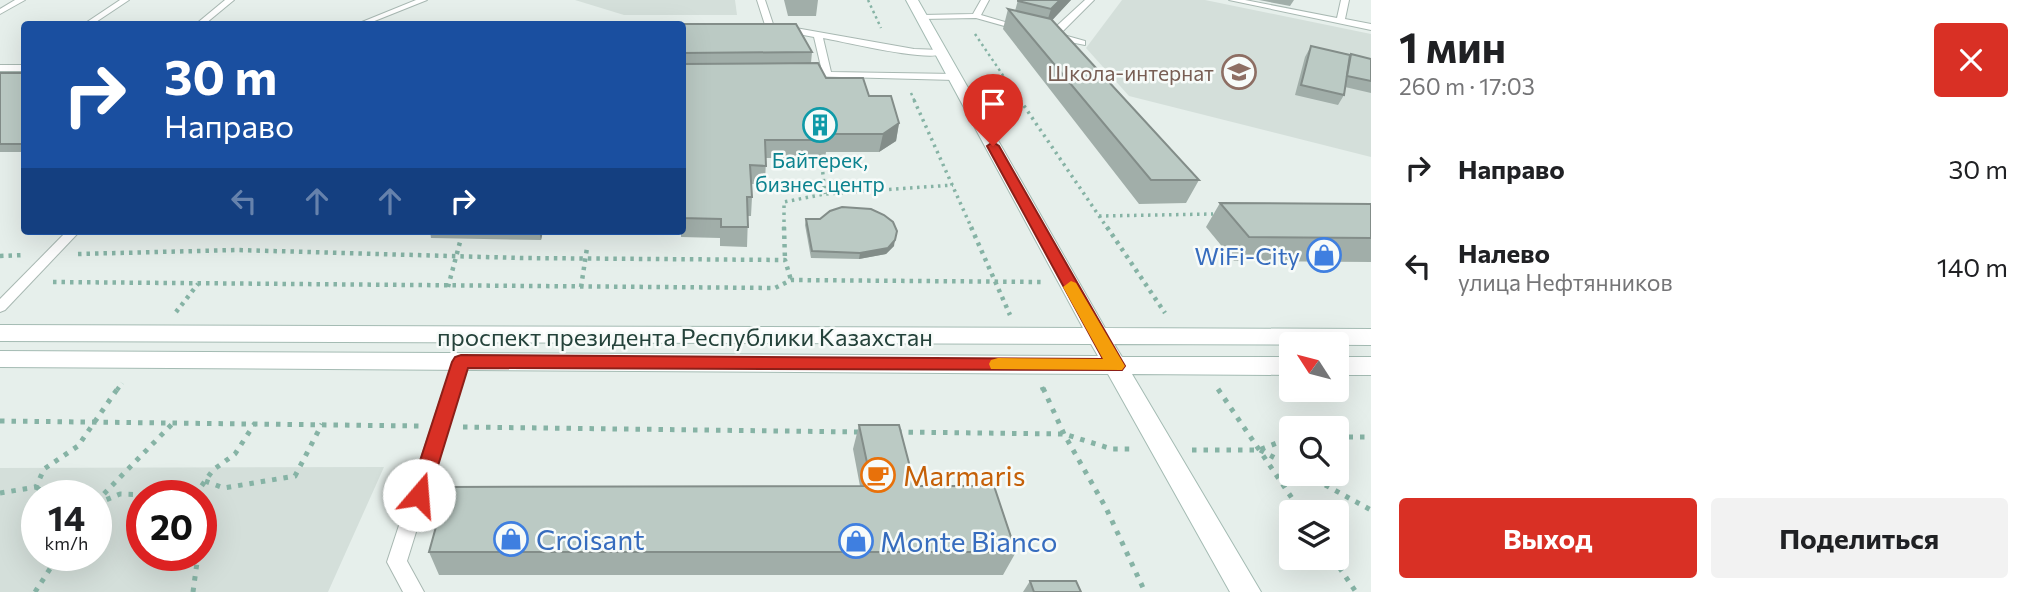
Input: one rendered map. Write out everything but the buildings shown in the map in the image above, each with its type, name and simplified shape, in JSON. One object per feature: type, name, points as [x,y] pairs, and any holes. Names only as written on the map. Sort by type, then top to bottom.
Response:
[{"type":"main road","points":[[912,0],[1098,336],[1246,592]]},
{"type":"main road","name":"проспект президента Республики Казахстан","points":[[0,333],[1371,337]]},
{"type":"main road","name":"проспект президента Республики Казахстан","points":[[0,359],[1279,366]]},
{"type":"main road","points":[[1349,366],[1371,366]]},
{"type":"lane","points":[[0,12],[21,0]]},
{"type":"lane","points":[[93,21],[125,0]]},
{"type":"lane","points":[[204,21],[230,0]]},
{"type":"lane","points":[[369,21],[423,0]]},
{"type":"lane","points":[[761,0],[769,26]]},
{"type":"lane","points":[[976,16],[985,0]]},
{"type":"lane","points":[[1053,36],[1090,0]]},
{"type":"lane","points":[[1233,0],[1371,27]]},
{"type":"lane","points":[[1341,21],[1345,0]]},
{"type":"lane","points":[[922,17],[976,16],[1032,30]]},
{"type":"lane","points":[[757,26],[817,33],[914,52],[942,53]]},
{"type":"lane","points":[[817,33],[827,74]]},
{"type":"lane","points":[[1042,33],[1082,43]]},
{"type":"lane","points":[[0,68],[21,68]]},
{"type":"lane","points":[[801,74],[955,77]]},
{"type":"lane","points":[[0,307],[70,235]]},
{"type":"lane","points":[[414,592],[397,562],[461,362]]},
{"type":"path","points":[[868,0],[890,48]]},
{"type":"path","points":[[963,16],[1180,336]]},
{"type":"path","points":[[903,76],[1020,337]]},
{"type":"path","points":[[822,165],[825,194]]},
{"type":"path","points":[[791,280],[785,260],[784,202],[825,194],[953,185]]},
{"type":"path","points":[[1098,216],[1213,214]]},
{"type":"path","points":[[448,287],[460,242]]},
{"type":"path","points":[[581,287],[587,248]]},
{"type":"path","points":[[0,256],[237,250],[785,260]]},
{"type":"path","points":[[24,282],[775,288],[791,280],[1068,282]]},
{"type":"path","points":[[39,480],[44,469],[78,446],[138,360]]},
{"type":"path","points":[[1032,364],[1064,434],[1106,508],[1145,592]]},
{"type":"path","points":[[1202,365],[1293,500]]},
{"type":"path","points":[[0,421],[870,432]]},
{"type":"path","points":[[112,486],[174,422]]},
{"type":"path","points":[[206,480],[213,470],[235,454],[255,423]]},
{"type":"path","points":[[217,485],[224,488],[295,476],[323,424]]},
{"type":"path","points":[[884,432],[1064,434]]},
{"type":"path","points":[[1349,437],[1371,437]]},
{"type":"path","points":[[1259,450],[1279,460]]},
{"type":"path","points":[[1327,486],[1371,510]]},
{"type":"path","points":[[0,493],[21,490]]},
{"type":"path","points":[[1341,570],[1356,592]]},
{"type":"path","points":[[35,592],[49,571]]},
{"type":"path","points":[[193,592],[196,571]]},
{"type":"shaded area","points":[[575,0],[735,0],[737,15],[624,15]]},
{"type":"shaded area","name":"Школа-интернат","points":[[1122,0],[1205,0],[1371,34],[1371,157],[1129,96],[1086,48]]},
{"type":"shaded area","points":[[384,467],[328,592],[0,592],[0,468]]},
{"type":"slow traffic","points":[[998,364],[1116,366],[1071,287]]},
{"type":"place","name":"Школа-интернат","points":[[1239,72]]},
{"type":"place","name":"Байтерек, бизнес центр","points":[[820,125]]},
{"type":"place","name":"WiFi-City","points":[[1324,255]]},
{"type":"place","name":"Marmaris","points":[[878,475]]},
{"type":"place","name":"Croisant","points":[[511,539]]},
{"type":"place","name":"Monte Bianco","points":[[856,541]]},
{"type":"route","points":[[419,495],[461,362],[1116,366],[993,146]]}]
